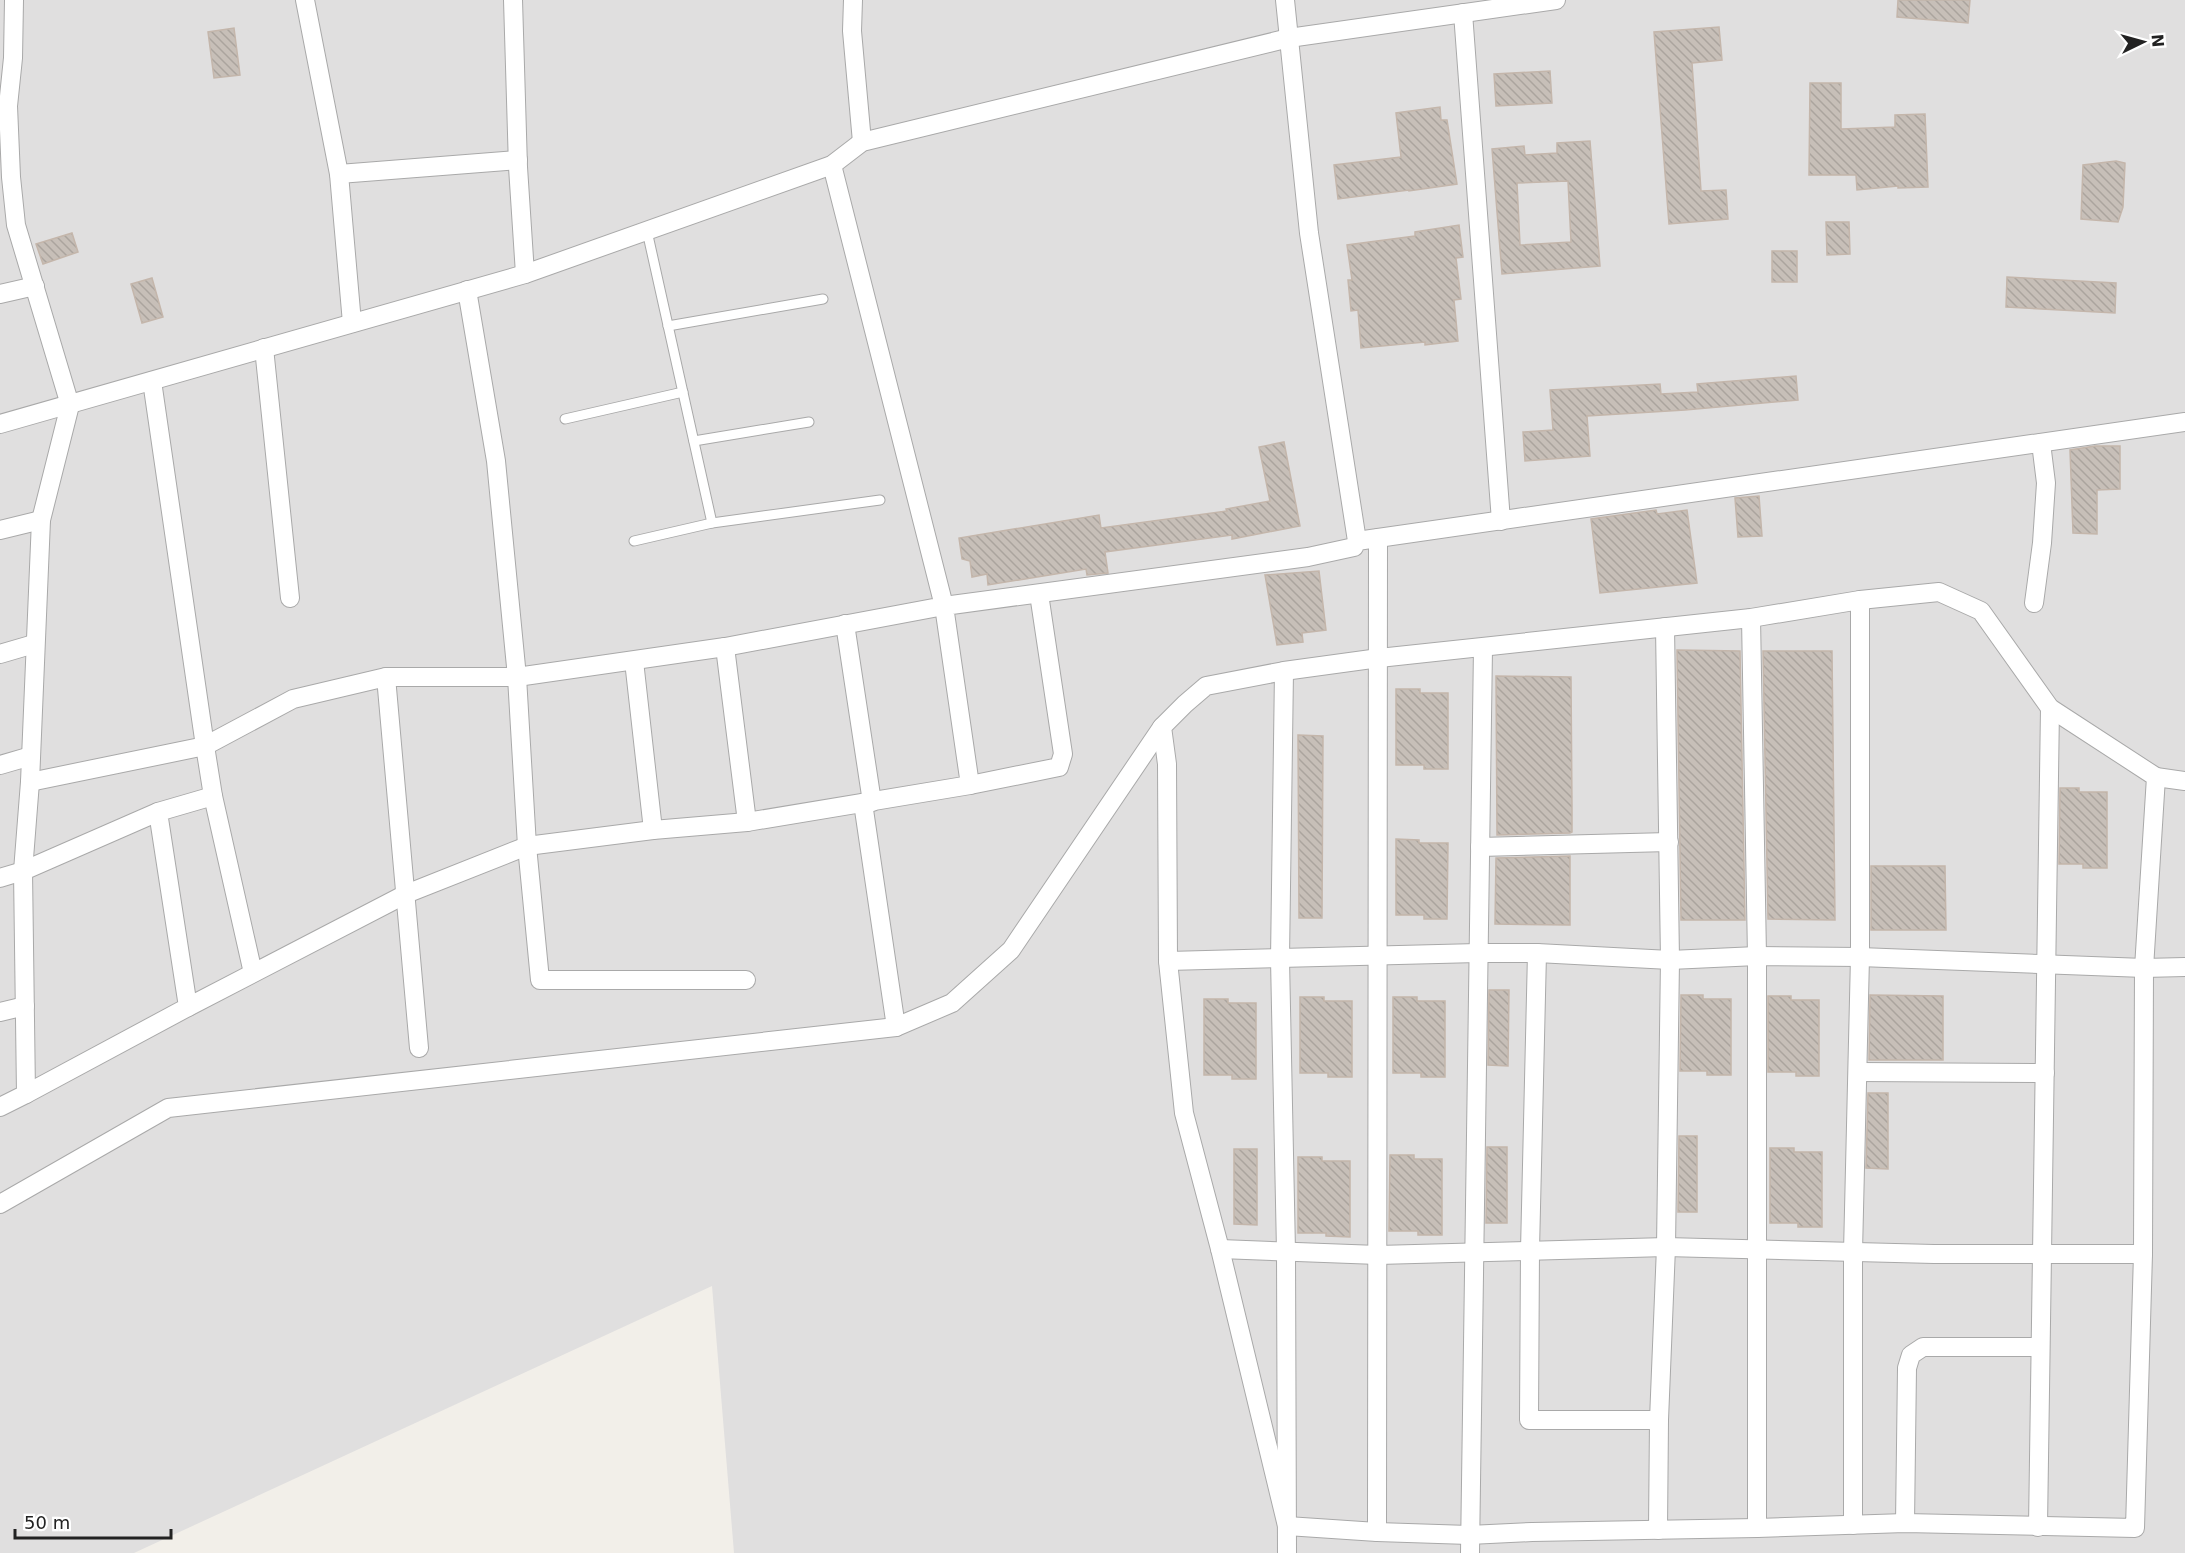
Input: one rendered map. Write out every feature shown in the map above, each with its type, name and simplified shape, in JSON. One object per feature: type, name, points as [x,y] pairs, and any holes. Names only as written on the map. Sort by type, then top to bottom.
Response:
[{"type":"street","points":[[14,0],[13,58],[8,106],[16,225],[70,405],[41,520],[30,782],[23,871],[26,1094]]},
{"type":"street","points":[[305,0],[339,174],[352,323]]},
{"type":"street","points":[[513,0],[518,160],[525,274]]},
{"type":"street","points":[[853,0],[852,32],[862,142]]},
{"type":"street","points":[[30,782],[205,746],[293,699],[386,677],[517,676],[634,661],[725,647],[944,606],[1308,557],[1354,547],[1357,541],[1309,233],[1285,0]]},
{"type":"street","points":[[0,424],[525,274],[832,165],[862,142],[1289,38],[1463,13],[1508,3],[1556,0]]},
{"type":"street","points":[[1463,13],[1501,521]]},
{"type":"street","points":[[339,174],[518,160]]},
{"type":"street","points":[[832,165],[944,606],[970,785]]},
{"type":"street","points":[[0,294],[34,286]]},
{"type":"street","points":[[467,290],[496,461],[517,676],[527,846],[540,980],[746,980]]},
{"type":"street","points":[[264,348],[290,598]]},
{"type":"street","points":[[152,381],[213,796],[253,974]]},
{"type":"street","points":[[1357,541],[2185,422]]},
{"type":"street","points":[[2034,603],[2042,543],[2046,483],[2041,443]]},
{"type":"street","points":[[0,530],[41,520]]},
{"type":"street","points":[[1377,1532],[1378,538]]},
{"type":"street","points":[[0,1203],[168,1108],[896,1027],[952,1003],[1011,950],[1162,727],[1206,686],[1284,671],[1379,658],[1751,618],[1860,600],[1939,592],[1982,610],[2050,708],[2156,777],[2185,781]]},
{"type":"street","points":[[0,1107],[406,894],[527,846],[653,830],[747,822],[970,785],[1059,767],[1063,754],[1039,594]]},
{"type":"street","points":[[1853,1525],[1853,1252],[1860,957],[1860,600]]},
{"type":"street","points":[[1751,618],[1757,956],[1757,1528]]},
{"type":"street","points":[[845,624],[896,1027]]},
{"type":"street","points":[[1658,1530],[1659,1420],[1666,1247],[1670,960],[1665,627]]},
{"type":"street","points":[[0,654],[34,644]]},
{"type":"street","points":[[725,647],[747,822]]},
{"type":"street","points":[[1470,1544],[1483,648]]},
{"type":"street","points":[[634,661],[653,830]]},
{"type":"street","points":[[1284,671],[1280,959],[1286,1251],[1287,1553]]},
{"type":"street","points":[[386,677],[419,1048]]},
{"type":"street","points":[[2038,1527],[2050,708]]},
{"type":"street","points":[[1162,727],[1167,764],[1168,962],[1184,1113],[1220,1249],[1287,1526]]},
{"type":"street","points":[[0,765],[30,756]]},
{"type":"street","points":[[1287,1526],[1377,1532],[1470,1544],[1532,1532],[1905,1523],[2135,1528],[2143,1254],[2144,968],[2156,777]]},
{"type":"street","points":[[0,878],[23,871],[158,812],[213,796]]},
{"type":"street","points":[[158,812],[188,1007]]},
{"type":"street","points":[[1480,847],[1669,842]]},
{"type":"street","points":[[1168,962],[1478,953],[1670,960],[1757,956],[1860,957],[2144,968],[2185,967]]},
{"type":"street","points":[[1537,954],[1530,1250],[1529,1420],[1659,1420]]},
{"type":"street","points":[[0,1012],[25,1006]]},
{"type":"street","points":[[1858,1072],[2045,1073]]},
{"type":"street","points":[[1220,1249],[1378,1255],[1666,1247],[1853,1252],[2143,1254]]},
{"type":"street","points":[[1905,1523],[1907,1368],[1911,1355],[1923,1347],[2040,1347]]},
{"type":"lane","points":[[647,231],[712,523]]},
{"type":"lane","points":[[668,326],[823,299]]},
{"type":"lane","points":[[565,419],[683,392]]},
{"type":"lane","points":[[694,441],[809,422]]},
{"type":"lane","points":[[634,541],[712,523],[880,500]]},
{"type":"shaded area","points":[[0,0],[2185,0],[2185,1553],[734,1553],[712,1286],[134,1553],[0,1553]]},
{"type":"building","points":[[1898,0],[1970,0],[1968,23],[1897,17]]},
{"type":"building","points":[[1719,27],[1722,60],[1692,63],[1701,191],[1726,190],[1728,219],[1669,224],[1654,32]]},
{"type":"building","points":[[234,28],[240,75],[214,78],[208,32]]},
{"type":"building","points":[[1550,71],[1552,103],[1496,106],[1494,74]]},
{"type":"building","points":[[1810,83],[1841,83],[1841,129],[1895,127],[1895,115],[1925,114],[1928,187],[1898,188],[1898,186],[1857,190],[1856,175],[1809,175]]},
{"type":"building","points":[[1440,107],[1441,120],[1447,120],[1457,184],[1338,199],[1334,165],[1401,157],[1396,113]]},
{"type":"building","points":[[1590,141],[1600,266],[1502,274],[1492,149],[1524,146],[1525,155],[1557,153],[1557,143]],"holes":[[[1568,181],[1571,242],[1520,245],[1517,183]]]},
{"type":"building","points":[[2116,161],[2125,163],[2123,207],[2118,222],[2081,219],[2083,165]]},
{"type":"building","points":[[1826,222],[1849,222],[1850,254],[1827,255]]},
{"type":"building","points":[[1459,225],[1463,257],[1456,258],[1461,299],[1454,300],[1458,341],[1361,348],[1358,310],[1351,311],[1348,280],[1352,280],[1347,245],[1415,236],[1415,232]]},
{"type":"building","points":[[72,233],[78,252],[43,264],[36,244]]},
{"type":"building","points":[[1772,251],[1797,251],[1797,282],[1772,282]]},
{"type":"building","points":[[2007,277],[2116,283],[2115,313],[2006,307]]},
{"type":"building","points":[[152,278],[163,317],[142,323],[131,284]]},
{"type":"building","points":[[1796,376],[1798,400],[1587,416],[1590,456],[1525,461],[1523,432],[1553,430],[1550,390],[1660,384],[1661,394],[1698,392],[1697,384]]},
{"type":"building","points":[[1284,442],[1300,526],[1232,539],[1232,535],[1105,552],[1108,573],[1087,575],[1086,569],[988,585],[987,574],[972,577],[970,561],[962,559],[959,538],[1099,515],[1101,528],[1227,511],[1226,509],[1270,501],[1259,447]]},
{"type":"building","points":[[2095,446],[2120,446],[2120,489],[2097,490],[2097,534],[2073,533],[2070,450]]},
{"type":"building","points":[[1759,496],[1762,536],[1738,537],[1735,498]]},
{"type":"building","points":[[1656,510],[1657,514],[1687,510],[1697,583],[1600,593],[1591,519]]},
{"type":"building","points":[[1319,571],[1326,630],[1302,633],[1303,642],[1277,645],[1265,575]]},
{"type":"building","points":[[1677,650],[1740,651],[1745,920],[1681,920]]},
{"type":"building","points":[[1763,651],[1832,651],[1835,920],[1768,919]]},
{"type":"building","points":[[1496,676],[1571,677],[1572,832],[1570,833],[1497,835]]},
{"type":"building","points":[[1396,689],[1420,689],[1420,693],[1448,693],[1448,769],[1424,769],[1424,765],[1396,765]]},
{"type":"building","points":[[1298,735],[1323,736],[1322,918],[1299,918]]},
{"type":"building","points":[[2060,788],[2079,788],[2079,792],[2107,792],[2107,868],[2083,868],[2083,864],[2059,864]]},
{"type":"building","points":[[1396,839],[1419,840],[1419,843],[1448,843],[1447,919],[1424,919],[1424,915],[1396,915]]},
{"type":"building","points":[[1570,856],[1570,925],[1495,924],[1496,858]]},
{"type":"building","points":[[1871,866],[1945,866],[1946,930],[1871,930]]},
{"type":"building","points":[[1489,990],[1509,990],[1508,1066],[1488,1065]]},
{"type":"building","points":[[1681,995],[1703,995],[1703,999],[1731,999],[1731,1075],[1707,1075],[1707,1071],[1680,1071]]},
{"type":"building","points":[[1870,995],[1943,996],[1943,1060],[1869,1060]]},
{"type":"building","points":[[1768,996],[1791,996],[1791,1000],[1819,1000],[1819,1076],[1796,1076],[1796,1072],[1768,1072]]},
{"type":"building","points":[[1300,997],[1324,997],[1324,1001],[1352,1001],[1352,1077],[1328,1077],[1328,1073],[1300,1073]]},
{"type":"building","points":[[1393,997],[1417,997],[1417,1001],[1445,1001],[1445,1077],[1421,1077],[1421,1073],[1393,1073]]},
{"type":"building","points":[[1204,999],[1228,999],[1228,1003],[1256,1003],[1256,1079],[1232,1079],[1232,1075],[1204,1075]]},
{"type":"building","points":[[1868,1093],[1888,1093],[1888,1169],[1866,1168]]},
{"type":"building","points":[[1679,1136],[1697,1136],[1697,1212],[1678,1212]]},
{"type":"building","points":[[1487,1147],[1507,1147],[1507,1223],[1486,1223]]},
{"type":"building","points":[[1770,1148],[1794,1148],[1794,1152],[1822,1152],[1822,1227],[1798,1227],[1798,1223],[1770,1223]]},
{"type":"building","points":[[1234,1149],[1257,1149],[1257,1225],[1234,1224]]},
{"type":"building","points":[[1390,1155],[1414,1155],[1414,1159],[1442,1159],[1442,1235],[1418,1235],[1418,1231],[1389,1231]]},
{"type":"building","points":[[1298,1157],[1322,1157],[1322,1161],[1350,1161],[1350,1237],[1326,1236],[1326,1233],[1298,1233]]}]
